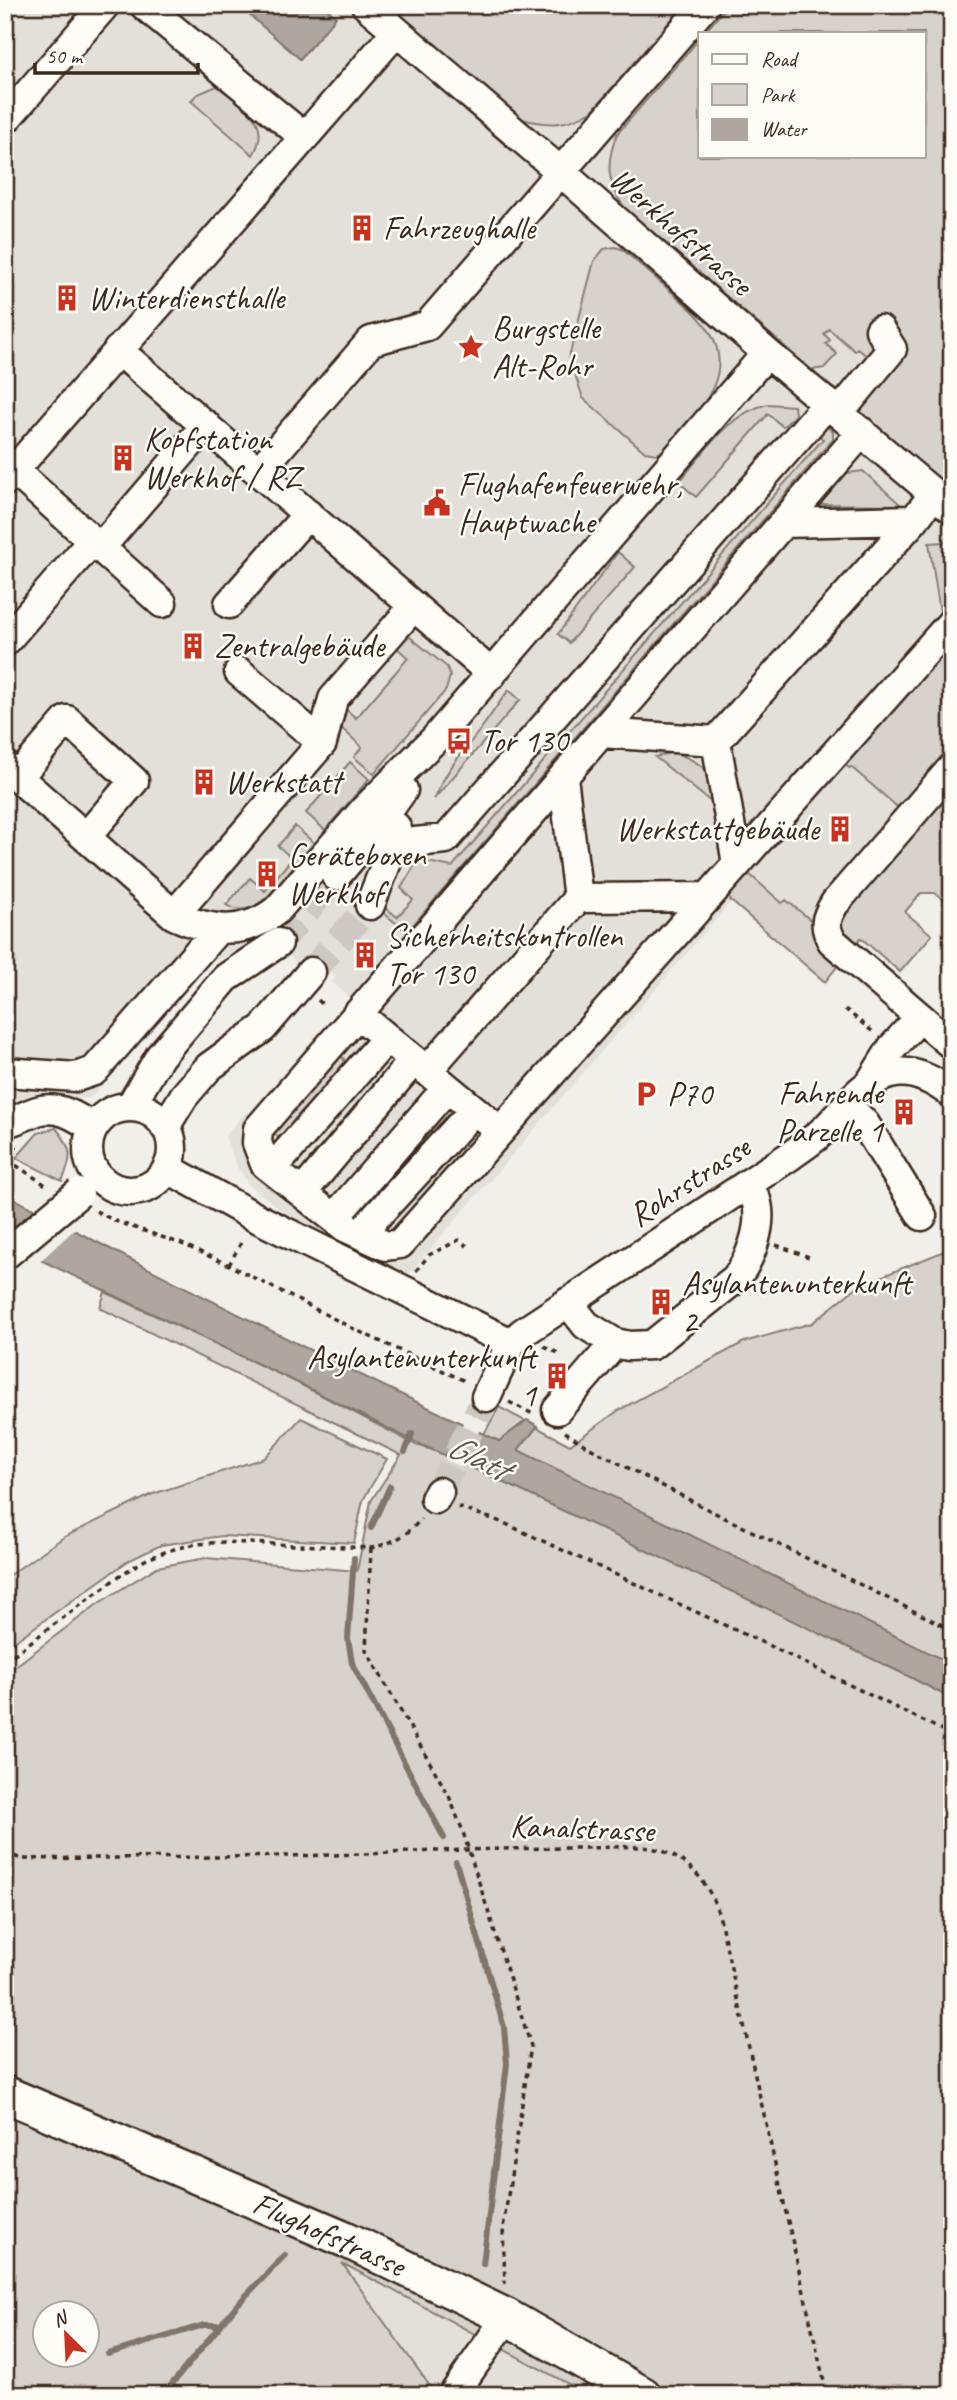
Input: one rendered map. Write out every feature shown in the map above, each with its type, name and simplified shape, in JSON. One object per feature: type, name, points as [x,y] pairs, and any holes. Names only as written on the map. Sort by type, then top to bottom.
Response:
[{"type":"main road","name":"Flughofstrasse","points":[[5,2094],[260,2202],[507,2317],[643,2395]]},
{"type":"street","points":[[5,120],[105,5]]},
{"type":"street","points":[[144,5],[303,136]]},
{"type":"street","name":"Werkhofstrasse","points":[[366,5],[767,354],[943,501]]},
{"type":"street","points":[[259,471],[371,341],[427,326],[705,5]]},
{"type":"street","points":[[162,603],[96,545],[10,476],[396,32]]},
{"type":"street","points":[[394,844],[446,839],[833,408],[892,349],[880,330]]},
{"type":"street","points":[[118,350],[492,674]]},
{"type":"street","points":[[86,837],[134,780],[67,720],[12,771],[86,837],[174,915],[192,923],[224,929],[250,926],[264,920],[276,910],[364,810],[434,740],[767,354]]},
{"type":"street","points":[[5,642],[206,425]]},
{"type":"street","points":[[862,432],[258,1129],[257,1143],[265,1164],[345,1227],[386,1246],[400,1244],[952,622]]},
{"type":"street","points":[[716,741],[914,520],[943,501]]},
{"type":"street","points":[[229,604],[308,513]]},
{"type":"street","points":[[783,523],[914,520]]},
{"type":"street","points":[[174,915],[322,743],[333,699],[414,606]]},
{"type":"street","points":[[239,671],[322,743]]},
{"type":"street","points":[[601,733],[716,741]]},
{"type":"street","points":[[400,793],[394,844],[354,891],[370,836],[434,740]]},
{"type":"street","points":[[716,741],[737,864]]},
{"type":"street","points":[[952,768],[835,903],[827,915],[825,925],[832,941],[952,1045]]},
{"type":"street","points":[[334,1218],[430,1073],[578,898],[563,777]]},
{"type":"street","points":[[578,898],[708,897]]},
{"type":"street","points":[[130,1107],[160,1056],[226,978],[239,952],[224,929]]},
{"type":"street","points":[[5,1072],[76,1077],[94,1071],[224,929]]},
{"type":"street","points":[[165,1127],[184,1096],[209,1067],[263,1028],[295,959],[226,978]]},
{"type":"street","points":[[358,1014],[500,1132]]},
{"type":"street","points":[[870,1083],[892,1048],[920,1017]]},
{"type":"street","points":[[272,1169],[387,1038]]},
{"type":"street","name":"Rohrstrasse","points":[[487,1395],[511,1343],[542,1319],[748,1186],[825,1130],[870,1083],[888,1075],[911,1072],[932,1078],[952,1094]]},
{"type":"street","points":[[302,1192],[430,1073]]},
{"type":"street","points":[[847,1105],[865,1124],[922,1216]]},
{"type":"street","points":[[5,1255],[81,1192],[117,1189],[129,1191],[151,1185],[167,1168],[172,1147],[165,1127],[150,1112],[130,1107],[109,1112],[93,1128],[81,1192]]},
{"type":"street","points":[[5,1123],[38,1111],[59,1109],[93,1128]]},
{"type":"street","points":[[360,1234],[474,1110]]},
{"type":"street","points":[[167,1168],[255,1217],[511,1343]]},
{"type":"street","points":[[568,1302],[586,1325],[615,1343],[629,1346],[652,1345],[744,1269],[755,1238],[758,1214],[756,1200],[748,1186]]},
{"type":"street","points":[[552,1418],[615,1343]]},
{"type":"street","points":[[453,2395],[507,2317]]},
{"type":"path","points":[[845,1009],[892,1048]]},
{"type":"path","points":[[5,1158],[28,1175],[81,1192],[115,1221],[182,1244],[229,1265],[487,1395],[552,1418],[588,1447],[952,1630]]},
{"type":"path","points":[[229,1265],[255,1217]]},
{"type":"path","points":[[755,1238],[810,1257]]},
{"type":"path","points":[[415,1272],[429,1255],[459,1240],[467,1246]]},
{"type":"path","points":[[5,1661],[145,1559],[196,1544],[224,1542],[371,1548],[393,1542],[415,1527],[437,1495],[772,1647],[952,1735]]},
{"type":"path","points":[[371,1548],[366,1650],[449,1796],[531,2046],[503,2228],[507,2317]]},
{"type":"path","name":"Kanalstrasse","points":[[5,1853],[22,1858],[634,1847],[662,1851],[684,1862],[701,1877],[713,1897],[720,1919],[827,2395]]},
{"type":"shaded area","points":[[5,5],[952,5],[952,887],[925,864],[825,982],[731,902],[407,1276],[296,1221],[250,1186],[237,1167],[225,1136],[245,1113],[248,1114],[350,998],[332,982],[337,976],[331,971],[320,983],[271,941],[209,962],[91,1098],[74,1099],[45,1092],[32,1094],[5,1107]]},
{"type":"shaded area","points":[[340,2262],[589,2395],[429,2395],[432,2389]]},
{"type":"green space","points":[[389,5],[684,5],[592,111],[574,120],[550,124],[521,119]]},
{"type":"green space","points":[[728,5],[952,5],[952,492],[861,412],[860,400],[884,349],[874,362],[857,348],[855,351],[829,329],[824,334],[830,340],[826,344],[837,354],[824,368],[812,370],[625,209],[614,191],[610,173],[611,155],[617,134],[698,40],[698,158],[926,158],[926,32],[705,32]]},
{"type":"green space","points":[[217,86],[252,114],[257,123],[260,132],[253,155],[191,101],[196,95]]},
{"type":"green space","points":[[604,249],[622,249],[700,319],[709,330],[718,356],[718,371],[709,396],[663,451],[657,454],[645,452],[583,398],[569,357],[594,261]]},
{"type":"green space","points":[[768,404],[794,406],[795,415],[782,426],[768,414],[696,497],[679,482],[729,425],[754,409]]},
{"type":"green space","points":[[823,423],[833,432],[833,439],[407,932],[381,911],[385,907],[397,917],[413,900],[401,888],[418,860],[452,867],[823,439],[809,426]]},
{"type":"green space","points":[[863,471],[901,505],[808,504],[841,474]]},
{"type":"green space","points":[[946,542],[952,548],[952,607],[941,618],[929,543]]},
{"type":"green space","points":[[618,552],[635,567],[569,643],[558,634]]},
{"type":"green space","points":[[405,633],[447,667],[450,676],[446,690],[374,774],[354,757],[362,747],[337,724],[342,706],[356,718],[408,658],[394,645]]},
{"type":"green space","points":[[952,638],[952,754],[902,811],[843,763]]},
{"type":"green space","points":[[509,690],[520,700],[434,799],[450,769]]},
{"type":"green space","points":[[673,752],[693,760],[706,770],[713,785],[716,806],[655,757]]},
{"type":"green space","points":[[350,762],[369,779],[325,830],[306,813]]},
{"type":"green space","points":[[952,779],[952,907],[935,893],[921,893],[905,912],[932,935],[900,972],[861,938],[851,949],[837,934],[839,909]]},
{"type":"green space","points":[[295,826],[314,843],[297,863],[278,846]]},
{"type":"green space","points":[[289,862],[294,866],[265,899],[247,909],[226,905],[250,878],[265,891]]},
{"type":"green space","points":[[748,873],[782,903],[786,900],[813,922],[813,927],[843,959],[825,982],[731,901],[728,896]]},
{"type":"green space","points":[[339,1054],[344,1059],[345,1067],[286,1134],[278,1137],[271,1131]]},
{"type":"green space","points":[[56,1128],[66,1141],[70,1153],[62,1181],[16,1158],[38,1133]]},
{"type":"green space","points":[[952,1248],[952,2395],[589,2395],[342,2263],[432,2389],[429,2395],[5,2395],[5,1674],[99,1603],[157,1567],[206,1558],[357,1571],[371,1501],[401,1455],[100,1308],[105,1292],[298,1383],[416,1445],[469,1461],[499,1407],[570,1445],[619,1410],[744,1342],[812,1323],[858,1286]]},
{"type":"green space","points":[[301,1418],[387,1459],[363,1500],[354,1543],[222,1536],[161,1545],[128,1561],[5,1648],[5,1578],[64,1537],[153,1494],[264,1458]]},
{"type":"water","points":[[238,5],[323,5],[336,17],[300,59]]},
{"type":"water","name":"Glatt","points":[[5,1194],[375,1382],[499,1441],[527,1420],[538,1426],[518,1450],[952,1664],[952,1699],[5,1243]]},
{"type":"pier","points":[[39,1208],[76,1228],[38,1263],[5,1246],[5,1238]]},
{"type":"pier","points":[[464,1421],[480,1429],[461,1467],[445,1460]]},
{"type":"waterway","points":[[405,1452],[412,1434]]},
{"type":"waterway","points":[[371,1528],[390,1486]]},
{"type":"waterway","points":[[354,1558],[348,1638],[352,1663],[444,1838]]},
{"type":"waterway","points":[[456,1862],[504,2027],[507,2064],[483,2264]]},
{"type":"waterway","points":[[163,2395],[237,2305],[285,2255]]},
{"type":"waterway","points":[[108,2354],[204,2325],[221,2325]]},
{"type":"tunnel","points":[[278,943],[336,876]]},
{"type":"tunnel","points":[[311,972],[370,905]]},
{"type":"tunnel","points":[[439,1492],[486,1397]]},
{"type":"place","name":"Fahrzeughalle","points":[[362,228]]},
{"type":"place","name":"Winterdiensthalle","points":[[67,298]]},
{"type":"place","name":"Burgstelle Alt-Rohr","points":[[471,347]]},
{"type":"place","name":"Kopfstation Werkhof / RZ","points":[[123,458]]},
{"type":"place","name":"Flughafenfeuerwehr, Hauptwache","points":[[437,503]]},
{"type":"place","name":"Zentralgebäude","points":[[193,646]]},
{"type":"place","name":"Tor 130","points":[[459,741]]},
{"type":"place","name":"Werkstatt","points":[[204,782]]},
{"type":"place","name":"Werkstattgebäude","points":[[840,829]]},
{"type":"place","name":"Geräteboxen Werkhof","points":[[267,874]]},
{"type":"place","name":"Sicherheitskontrollen Tor 130","points":[[365,955]]},
{"type":"place","name":"P70","points":[[646,1094]]},
{"type":"place","name":"Fahrende Parzelle 1","points":[[904,1112]]},
{"type":"place","name":"Asylantenunterkunft 2","points":[[661,1302]]},
{"type":"place","name":"Asylantenunterkunft 1","points":[[557,1376]]}]
